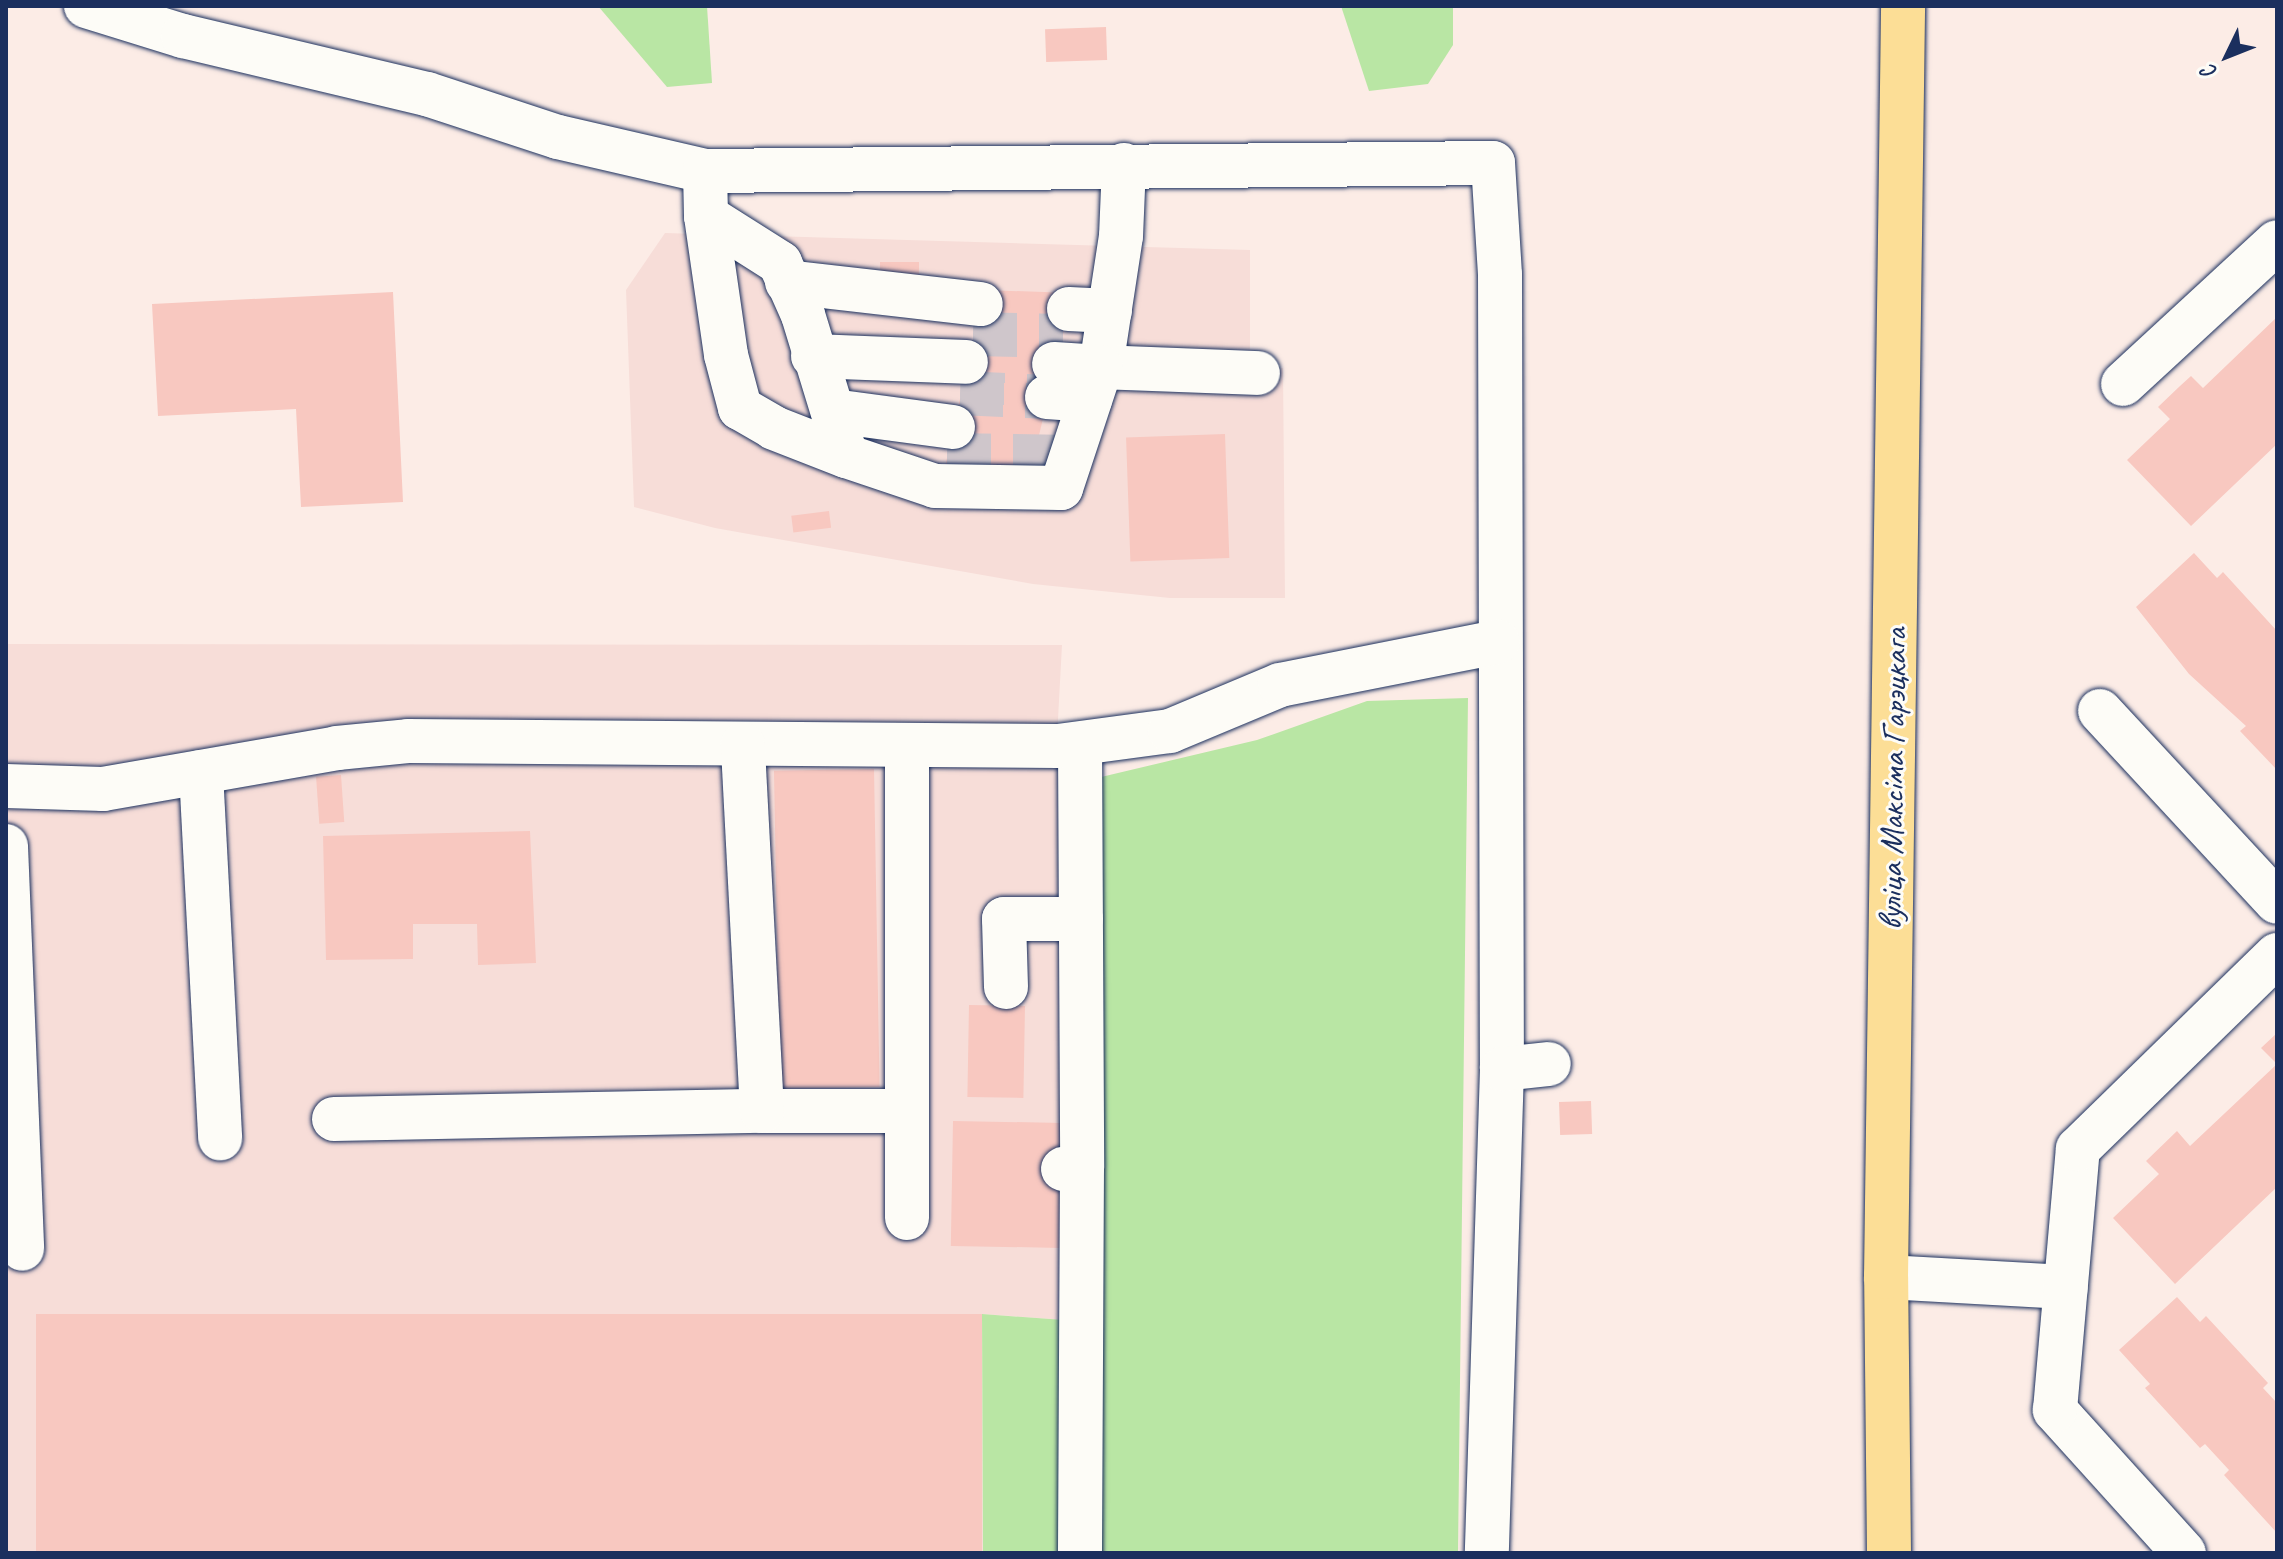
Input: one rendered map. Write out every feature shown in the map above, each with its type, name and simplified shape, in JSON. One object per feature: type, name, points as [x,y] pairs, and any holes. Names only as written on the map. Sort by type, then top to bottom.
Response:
[{"type":"main road","name":"вуліца Максіма Гарэцкага","points":[[1889,1553],[1886,1277],[1903,6]]},
{"type":"lane","points":[[86,6],[183,36],[427,94],[558,137],[705,171],[1493,163],[1500,275],[1498,642],[1502,1069],[1487,1553]]},
{"type":"lane","points":[[706,216],[780,263],[795,298],[832,410],[935,486],[1061,488],[1076,369],[1121,236],[1124,165]]},
{"type":"lane","points":[[705,171],[706,216],[726,355],[740,408],[774,428],[832,410],[963,379]]},
{"type":"lane","points":[[2123,384],[2277,242]]},
{"type":"lane","points":[[795,298],[963,379]]},
{"type":"lane","points":[[1076,369],[1258,373]]},
{"type":"lane","points":[[832,410],[963,379]]},
{"type":"lane","points":[[6,786],[103,789],[408,741],[1080,744],[1170,731],[1280,685],[1498,642]]},
{"type":"lane","points":[[2100,711],[2277,902]]},
{"type":"lane","points":[[743,744],[762,1111]]},
{"type":"lane","points":[[1080,744],[1081,919],[1072,1168],[1080,1553]]},
{"type":"lane","points":[[907,745],[907,1218]]},
{"type":"lane","points":[[201,772],[220,1139]]},
{"type":"lane","points":[[6,846],[22,1249]]},
{"type":"lane","points":[[1006,987],[1004,919],[1081,919]]},
{"type":"lane","points":[[2184,1553],[2055,1410],[2078,1149],[2277,955]]},
{"type":"lane","points":[[1502,1069],[1549,1064]]},
{"type":"lane","points":[[334,1119],[906,1111]]},
{"type":"lane","points":[[1886,1277],[2066,1287]]},
{"type":"shaded area","points":[[665,233],[1250,250],[1250,368],[1283,368],[1285,598],[1170,598],[1033,584],[715,528],[634,507],[626,290]]},
{"type":"shaded area","points":[[6,644],[1062,645],[1058,719],[1065,1320],[982,1314],[983,1553],[6,1553]]},
{"type":"green space","points":[[598,6],[707,6],[712,83],[667,87]]},
{"type":"green space","points":[[1341,6],[1453,6],[1453,45],[1428,84],[1369,91]]},
{"type":"green space","points":[[1468,698],[1458,1553],[983,1553],[982,1314],[1064,1320],[1059,787],[1257,740],[1367,701]]},
{"type":"building","points":[[1106,27],[1107,60],[1046,62],[1045,29]]},
{"type":"building","points":[[880,262],[919,262],[919,283],[880,283]]},
{"type":"building","points":[[984,290],[1073,293],[1029,477],[943,476]]},
{"type":"building","points":[[393,292],[403,502],[301,507],[296,409],[158,416],[152,304]]},
{"type":"building","points":[[2277,317],[2277,444],[2191,526],[2127,460],[2170,419],[2158,407],[2180,386],[2191,376],[2203,388]]},
{"type":"building","points":[[1225,434],[1229,558],[1130,561],[1126,437]]},
{"type":"building","points":[[829,511],[831,528],[793,533],[791,516]]},
{"type":"building","points":[[2194,553],[2217,578],[2223,572],[2277,631],[2277,770],[2240,731],[2246,726],[2189,674],[2136,607]]},
{"type":"building","points":[[874,769],[880,1087],[780,1089],[774,771]]},
{"type":"building","points":[[341,775],[344,822],[319,824],[316,777]]},
{"type":"building","points":[[530,831],[536,963],[478,965],[477,924],[413,924],[413,959],[326,960],[323,836]]},
{"type":"building","points":[[969,1005],[1025,1006],[1023,1098],[967,1097]]},
{"type":"building","points":[[2277,1033],[2277,1064],[2261,1048]]},
{"type":"building","points":[[2277,1064],[2277,1187],[2175,1284],[2113,1218],[2159,1174],[2146,1161],[2177,1131],[2190,1146]]},
{"type":"building","points":[[1591,1101],[1592,1134],[1560,1135],[1559,1102]]},
{"type":"building","points":[[953,1121],[1063,1123],[1061,1248],[951,1246]]},
{"type":"building","points":[[2177,1297],[2200,1322],[2206,1316],[2268,1383],[2263,1388],[2277,1403],[2277,1533],[2224,1475],[2229,1470],[2205,1444],[2200,1448],[2145,1388],[2150,1384],[2119,1350]]},
{"type":"building","points":[[36,1314],[982,1314],[982,1553],[36,1553]]},
{"type":"tunnel","points":[[973,334],[1063,336]]},
{"type":"tunnel","points":[[960,393],[1047,397]]},
{"type":"tunnel","points":[[947,455],[1072,457]]}]
